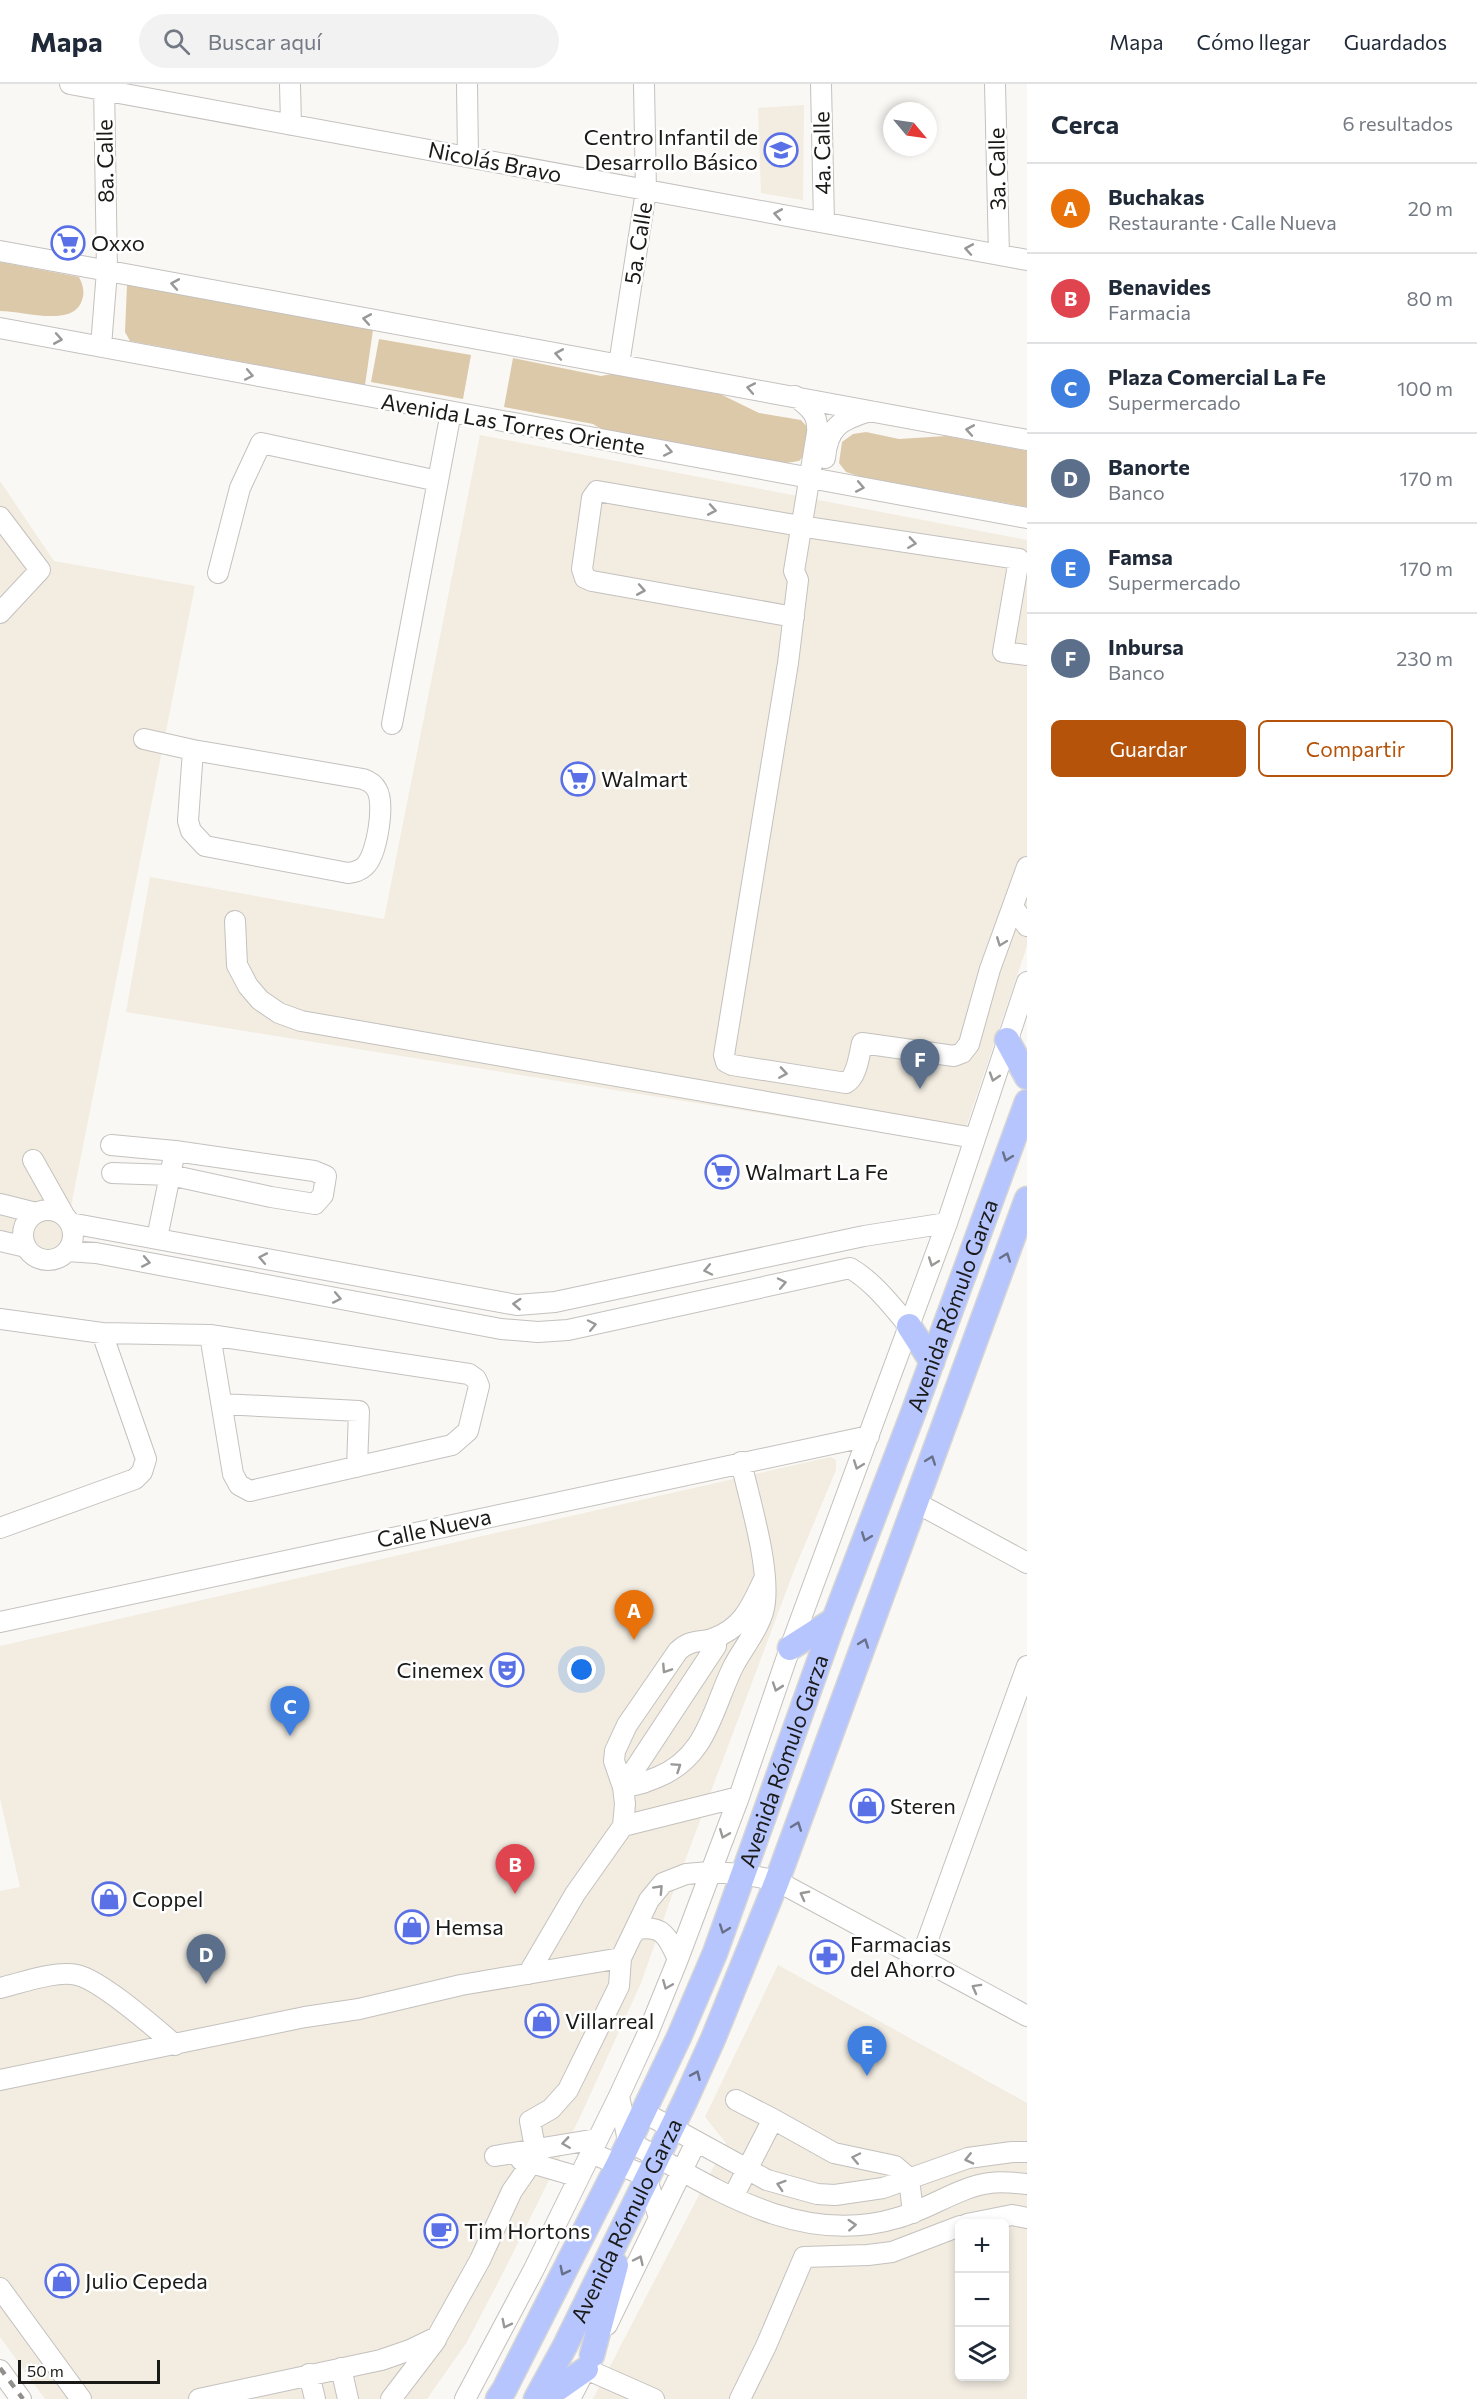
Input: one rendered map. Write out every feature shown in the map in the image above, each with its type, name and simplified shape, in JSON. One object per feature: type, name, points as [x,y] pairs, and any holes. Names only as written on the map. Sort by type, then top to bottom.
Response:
[{"type":"main road","points":[[1007,1040],[1027,1077]]},
{"type":"main road","name":"Avenida Rómulo Garza","points":[[498,2399],[680,2037],[706,1974],[834,1620],[1026,1109]]},
{"type":"main road","name":"Avenida Rómulo Garza","points":[[536,2399],[672,2128],[713,2039],[777,1881],[1027,1199]]},
{"type":"main road","points":[[909,1326],[932,1362]]},
{"type":"main road","points":[[790,1648],[834,1620]]},
{"type":"main road","points":[[543,2399],[589,2362],[630,2213]]},
{"type":"street","name":"Nicolás Bravo","points":[[70,84],[104,87],[291,125],[1027,260]]},
{"type":"street","points":[[290,84],[291,125]]},
{"type":"street","points":[[466,84],[468,157]]},
{"type":"street","name":"5a. Calle","points":[[619,364],[646,191],[644,84]]},
{"type":"street","name":"4a. Calle","points":[[821,84],[824,222]]},
{"type":"street","name":"3a. Calle","points":[[995,84],[999,255]]},
{"type":"street","name":"8a. Calle","points":[[101,346],[107,271],[104,87]]},
{"type":"street","points":[[0,251],[1027,440]]},
{"type":"street","name":"Avenida Las Torres Oriente","points":[[0,328],[1027,519]]},
{"type":"street","points":[[795,396],[812,409],[818,425],[816,479]]},
{"type":"street","points":[[870,411],[842,421],[829,435],[816,479],[807,527],[804,571],[798,580],[788,663],[724,1055],[726,1062],[732,1065],[846,1083],[852,1079],[862,1043],[954,1056],[962,1053],[969,1044],[990,969],[1027,867]]},
{"type":"street","points":[[392,724],[451,412]]},
{"type":"street","points":[[218,573],[240,488],[261,443],[438,481]]},
{"type":"street","points":[[794,617],[587,580],[582,570],[592,498],[597,491],[602,491],[807,527],[1023,560],[1003,652],[1027,655]]},
{"type":"street","points":[[0,517],[40,570],[0,613]]},
{"type":"street","points":[[144,739],[370,782],[376,787],[381,802],[372,857],[358,872],[348,873],[205,846],[191,831],[188,821],[194,750]]},
{"type":"street","points":[[1013,908],[1027,926]]},
{"type":"street","points":[[235,921],[237,965],[248,986],[260,1000],[279,1013],[301,1021],[974,1138]]},
{"type":"street","points":[[465,2399],[518,2301],[619,2096],[678,1959],[947,1223],[1027,982]]},
{"type":"street","points":[[111,1145],[175,1151],[314,1171],[326,1176],[323,1195],[315,1204],[170,1175],[112,1173]]},
{"type":"street","points":[[157,1238],[175,1151]]},
{"type":"street","points":[[33,1160],[67,1219],[73,1232],[72,1242],[60,1257],[41,1259],[32,1255],[23,1238],[28,1220],[36,1213],[45,1210],[55,1211],[67,1219],[123,1232],[517,1305],[555,1302],[848,1240],[947,1223]]},
{"type":"street","points":[[0,1204],[36,1213]]},
{"type":"street","points":[[120,1258],[123,1232]]},
{"type":"street","points":[[848,1240],[850,1268]]},
{"type":"street","points":[[0,1241],[26,1247]]},
{"type":"street","points":[[67,1251],[120,1258],[501,1329],[551,1332],[579,1328],[850,1268],[874,1287],[909,1326]]},
{"type":"street","points":[[551,1332],[555,1302]]},
{"type":"street","points":[[0,1319],[102,1333],[210,1335],[469,1374],[476,1379],[479,1386],[468,1431],[452,1445],[250,1491],[239,1485],[233,1474],[210,1335]]},
{"type":"street","points":[[0,1528],[135,1479],[142,1472],[146,1459],[102,1333]]},
{"type":"street","points":[[222,1404],[359,1411],[357,1467]]},
{"type":"street","name":"Calle Nueva","points":[[0,1622],[869,1436]]},
{"type":"street","points":[[623,1787],[636,1786],[677,1769],[691,1756],[709,1727],[733,1668],[763,1614],[765,1576],[741,1462]]},
{"type":"street","points":[[915,1502],[1027,1563]]},
{"type":"street","points":[[623,1787],[714,1643],[748,1613],[765,1576]]},
{"type":"street","points":[[528,1974],[575,1894],[622,1826],[625,1804],[623,1787],[614,1761],[615,1751],[623,1731],[678,1651],[691,1642],[714,1643]]},
{"type":"street","points":[[714,1643],[733,1668]]},
{"type":"street","points":[[921,1958],[1027,1666]]},
{"type":"street","points":[[622,1826],[739,1797]]},
{"type":"street","points":[[391,2399],[437,2337],[480,2260],[512,2191],[533,2155],[530,2121],[551,2109],[568,2090],[619,1986],[621,1958],[649,1900],[663,1883],[686,1874],[709,1872],[744,1874],[777,1881],[1027,2016]]},
{"type":"street","points":[[632,1935],[638,1929],[656,1929],[668,1938],[678,1959]]},
{"type":"street","points":[[0,2080],[305,2017],[370,2007],[461,1985],[621,1958]]},
{"type":"street","points":[[0,1988],[64,1974],[78,1975],[90,1980],[142,2017],[175,2045]]},
{"type":"street","points":[[619,2096],[623,2152]]},
{"type":"street","points":[[736,2100],[834,2153],[895,2166],[909,2178],[913,2213]]},
{"type":"street","points":[[643,2112],[766,2180],[817,2194],[835,2195],[883,2188],[968,2158],[1027,2152]]},
{"type":"street","points":[[733,2197],[773,2119]]},
{"type":"street","points":[[570,2399],[696,2142]]},
{"type":"street","points":[[533,2155],[594,2146],[623,2152],[652,2167],[683,2171],[772,2216],[812,2224],[852,2226],[894,2219],[991,2182],[1027,2184]]},
{"type":"street","points":[[533,2155],[579,2177]]},
{"type":"street","points":[[652,2167],[659,2218]]},
{"type":"street","points":[[990,2219],[1012,2215],[1027,2218]]},
{"type":"street","points":[[740,2399],[770,2337],[804,2257],[892,2252],[955,2228]]},
{"type":"street","points":[[0,2288],[81,2399]]},
{"type":"street","points":[[199,2399],[391,2356],[437,2337]]},
{"type":"street","points":[[589,2362],[654,2399]]},
{"type":"street","points":[[341,2368],[348,2399]]},
{"type":"street","points":[[0,2370],[21,2399]]},
{"type":"street","points":[[309,2374],[315,2399]]},
{"type":"shaded area","name":"Centro Infantil de Desarrollo Básico","points":[[804,105],[803,200],[761,193],[758,108]]},
{"type":"shaded area","points":[[0,262],[79,277],[83,288],[82,300],[77,309],[59,316],[0,311]]},
{"type":"shaded area","points":[[137,284],[373,330],[365,385],[130,341],[125,332],[127,285]]},
{"type":"shaded area","points":[[379,339],[471,355],[463,399],[371,382]]},
{"type":"shaded area","points":[[513,358],[601,376],[612,374],[720,394],[759,413],[801,420],[809,429],[809,450],[799,461],[786,463],[601,429],[593,424],[504,407]]},
{"type":"shaded area","points":[[866,432],[899,439],[946,436],[1027,451],[1027,507],[861,477],[846,472],[839,463],[842,442],[853,434]]},
{"type":"shaded area","points":[[480,435],[1027,540],[1027,946],[960,1145],[126,1012],[150,877],[384,919]]},
{"type":"shaded area","points":[[0,481],[54,561],[195,586],[61,1256],[0,1245]]},
{"type":"shaded area","points":[[830,1457],[836,1460],[836,1470],[795,1568],[641,1983],[580,2117],[505,2269],[467,2342],[427,2399],[45,2399],[0,2337],[0,1891],[20,1887],[0,1798],[0,1646]]},
{"type":"shaded area","points":[[778,1965],[1027,2103],[1027,2399],[593,2399],[726,2143],[705,2117]]},
{"type":"railway","points":[[0,2368],[23,2399]]},
{"type":"place","name":"Centro Infantil de Desarrollo Básico","points":[[781,150]]},
{"type":"place","name":"Oxxo","points":[[68,243]]},
{"type":"place","name":"Walmart","points":[[578,779]]},
{"type":"place","name":"Inbursa","points":[[920,1089]]},
{"type":"place","name":"Walmart La Fe","points":[[722,1172]]},
{"type":"place","name":"Buchakas","points":[[634,1640]]},
{"type":"place","name":"Cinemex","points":[[507,1670]]},
{"type":"place","name":"Plaza Comercial La Fe","points":[[290,1736]]},
{"type":"place","name":"Steren","points":[[867,1806]]},
{"type":"place","name":"Benavides","points":[[515,1894]]},
{"type":"place","name":"Coppel","points":[[109,1899]]},
{"type":"place","name":"Hemsa","points":[[412,1927]]},
{"type":"place","name":"Farmacias del Ahorro","points":[[827,1957]]},
{"type":"place","name":"Banorte","points":[[206,1984]]},
{"type":"place","name":"Villarreal","points":[[542,2021]]},
{"type":"place","name":"Famsa","points":[[867,2076]]},
{"type":"place","name":"Tim Hortons","points":[[441,2231]]},
{"type":"place","name":"Julio Cepeda","points":[[62,2281]]}]
